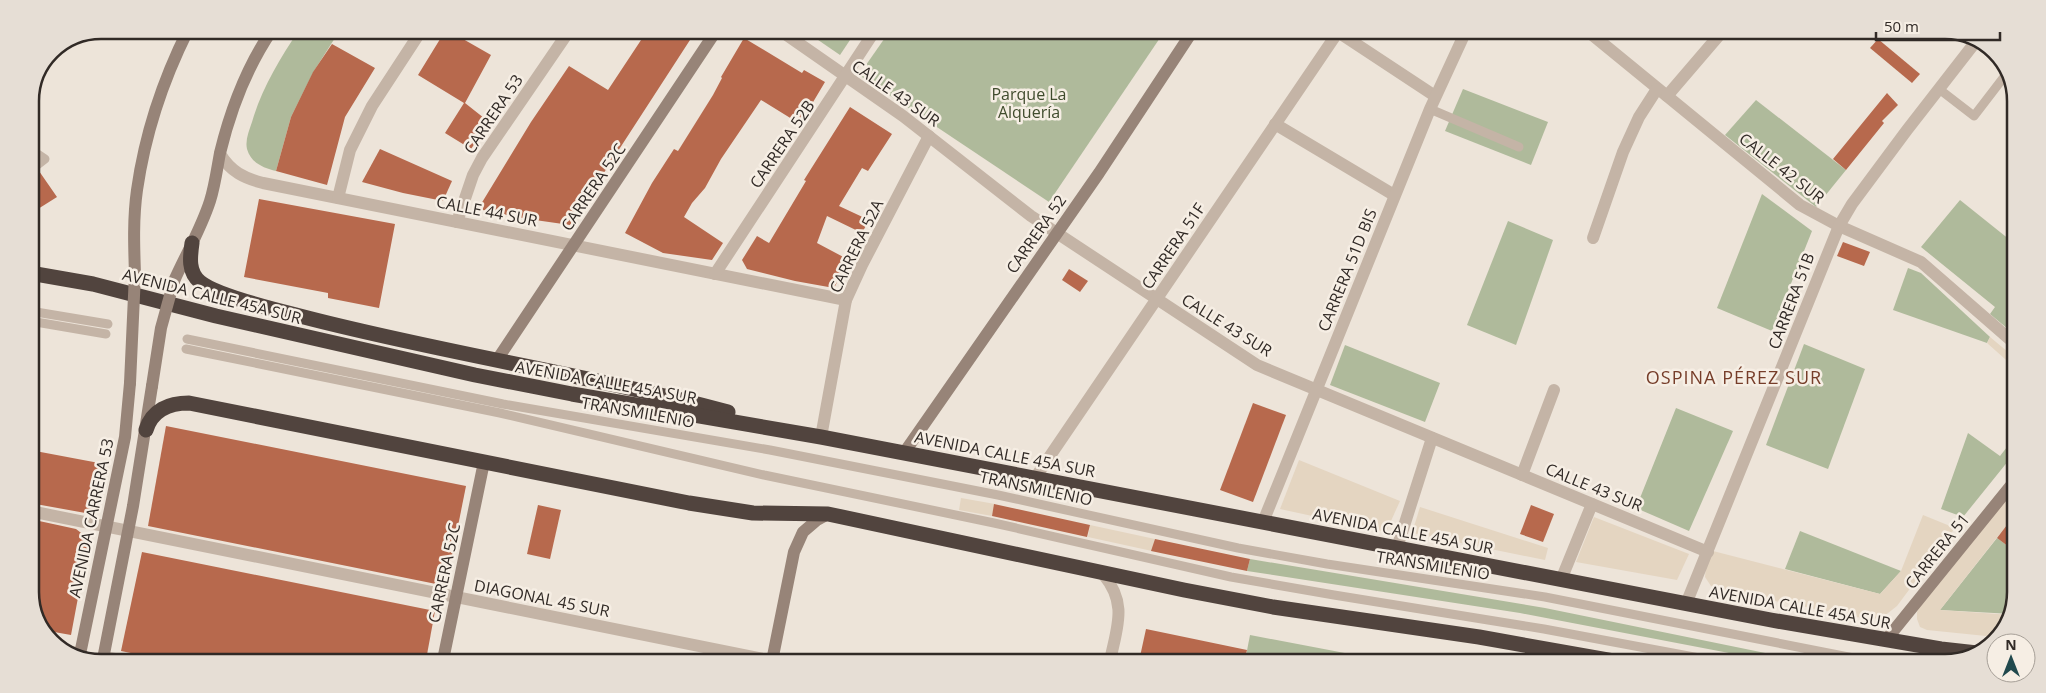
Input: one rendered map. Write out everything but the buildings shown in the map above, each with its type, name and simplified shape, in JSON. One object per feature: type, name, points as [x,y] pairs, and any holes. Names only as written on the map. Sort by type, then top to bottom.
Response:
[{"type":"highway","points":[[192,243],[190,262],[194,276],[199,282],[210,288],[275,310],[337,326],[660,394],[821,437]]},
{"type":"highway","name":"AVENIDA CALLE 45A SUR","points":[[39,275],[93,284],[216,316],[475,376],[821,437],[1686,604],[1886,640],[1966,651]]},
{"type":"highway","points":[[146,430],[149,421],[163,408],[178,403],[189,403],[706,506],[753,513],[828,514],[1103,574],[1273,607],[1479,637],[1574,654]]},
{"type":"street","name":"AVENIDA CARRERA 53","points":[[81,651],[125,437],[130,383],[135,274],[134,230],[137,191],[148,137],[169,72],[184,39]]},
{"type":"street","points":[[108,654],[146,430],[161,328],[174,281],[210,200],[230,115],[238,93],[248,69],[266,39]]},
{"type":"street","points":[[338,198],[350,150],[368,114],[416,39]]},
{"type":"street","name":"CARRERA 53","points":[[457,222],[473,175],[482,158],[564,39]]},
{"type":"street","name":"CARRERA 52C","points":[[497,360],[711,39]]},
{"type":"street","name":"CALLE 43 SUR","points":[[792,39],[930,136],[1031,216],[1257,365],[1708,552]]},
{"type":"street","name":"CARRERA 52B","points":[[715,274],[870,39]]},
{"type":"street","name":"CARRERA 52","points":[[904,453],[1057,233],[1187,39]]},
{"type":"street","name":"CARRERA 51F","points":[[1035,478],[1333,39]]},
{"type":"street","points":[[1349,39],[1435,96]]},
{"type":"street","name":"CARRERA 51D BIS","points":[[1263,522],[1435,96],[1463,39]]},
{"type":"street","name":"CALLE 42 SUR","points":[[1597,39],[1800,205],[1839,226],[1921,262],[2007,337]]},
{"type":"street","points":[[1593,238],[1623,152],[1639,117],[1715,39]]},
{"type":"street","name":"CARRERA 51B","points":[[1686,604],[1839,226],[1852,204],[1939,88],[1974,45]]},
{"type":"street","points":[[1275,124],[1394,195]]},
{"type":"street","name":"CARRERA 52A","points":[[821,437],[846,300],[862,265],[930,136]]},
{"type":"street","name":"CALLE 44 SUR","points":[[220,154],[234,171],[250,179],[846,300]]},
{"type":"street","points":[[1522,475],[1554,390]]},
{"type":"street","points":[[1397,548],[1432,438]]},
{"type":"street","name":"CARRERA 52C","points":[[444,654],[484,462]]},
{"type":"street","name":"CARRERA 51","points":[[1886,640],[2007,490]]},
{"type":"street","points":[[1561,580],[1592,504]]},
{"type":"street","name":"DIAGONAL 45 SUR","points":[[39,513],[737,654]]},
{"type":"street","points":[[773,654],[794,552],[803,532],[817,520],[828,514]]},
{"type":"street","points":[[1103,574],[1112,584],[1119,603],[1119,618],[1111,654]]},
{"type":"lane","points":[[1939,88],[1974,116],[2003,78]]},
{"type":"lane","points":[[1430,109],[1519,147]]},
{"type":"lane","points":[[39,155],[45,159],[39,164]]},
{"type":"lane","points":[[39,312],[108,324]]},
{"type":"lane","points":[[39,323],[106,334]]},
{"type":"lane","name":"TRANSMILENIO","points":[[187,339],[503,404],[770,450],[988,493],[1238,548],[1328,564],[1545,596],[1834,654]]},
{"type":"lane","name":"TRANSMILENIO","points":[[186,349],[500,413],[764,474],[985,521],[1231,577],[1544,628],[1679,654]]},
{"type":"green space","points":[[293,39],[334,39],[314,71],[291,117],[276,171],[262,166],[251,158],[247,149],[247,139],[256,110],[278,63]]},
{"type":"green space","points":[[817,39],[851,39],[840,55]]},
{"type":"green space","name":"Parque La Alquería","points":[[884,39],[1159,39],[1049,202],[859,75]]},
{"type":"green space","points":[[1463,89],[1548,122],[1531,165],[1445,131]]},
{"type":"green space","points":[[1756,100],[1846,170],[1816,207],[1725,135]]},
{"type":"green space","points":[[1762,194],[1812,231],[1772,331],[1717,308]]},
{"type":"green space","points":[[1960,200],[2007,238],[2007,328],[1990,314],[1995,307],[1921,247]]},
{"type":"green space","points":[[1508,221],[1553,240],[1516,345],[1467,325]]},
{"type":"green space","points":[[1908,268],[1921,273],[1990,337],[1987,343],[1893,310]]},
{"type":"green space","points":[[1804,344],[1865,369],[1828,469],[1766,445]]},
{"type":"green space","points":[[1345,345],[1440,383],[1425,422],[1330,385]]},
{"type":"green space","points":[[1676,408],[1733,431],[1689,531],[1636,508]]},
{"type":"green space","points":[[1968,433],[2000,456],[2007,447],[2007,462],[1963,517],[1941,509]]},
{"type":"green space","points":[[1800,531],[1901,571],[1880,594],[1785,569]]},
{"type":"green space","points":[[1997,538],[2007,546],[2007,601],[2004,614],[1940,610]]},
{"type":"green space","points":[[1250,559],[1545,608],[1770,654],[1734,654],[1520,613],[1247,571]]},
{"type":"green space","points":[[1250,635],[1350,654],[1246,654]]},
{"type":"shaded area","points":[[1990,337],[2007,351],[2007,361],[1987,343]]},
{"type":"shaded area","points":[[1299,460],[1400,501],[1386,532],[1280,509]]},
{"type":"shaded area","points":[[961,498],[995,504],[992,516],[959,510]]},
{"type":"shaded area","points":[[2007,498],[2007,525],[1940,610],[2003,614],[1997,627],[1992,633],[1986,633],[1986,636],[1927,630],[1920,627],[1917,612]]},
{"type":"shaded area","points":[[1420,507],[1548,548],[1545,560],[1412,533]]},
{"type":"shaded area","points":[[1923,515],[1955,528],[1897,606],[1883,617],[1873,619],[1862,618],[1719,590],[1711,586],[1705,577],[1706,566],[1713,551],[1880,594],[1901,571]]},
{"type":"shaded area","points":[[1594,517],[1689,554],[1677,580],[1576,562]]},
{"type":"shaded area","points":[[1090,525],[1155,539],[1152,551],[1088,537]]},
{"type":"district","name":"OSPINA PÉREZ SUR","points":[[1734,378]]}]
